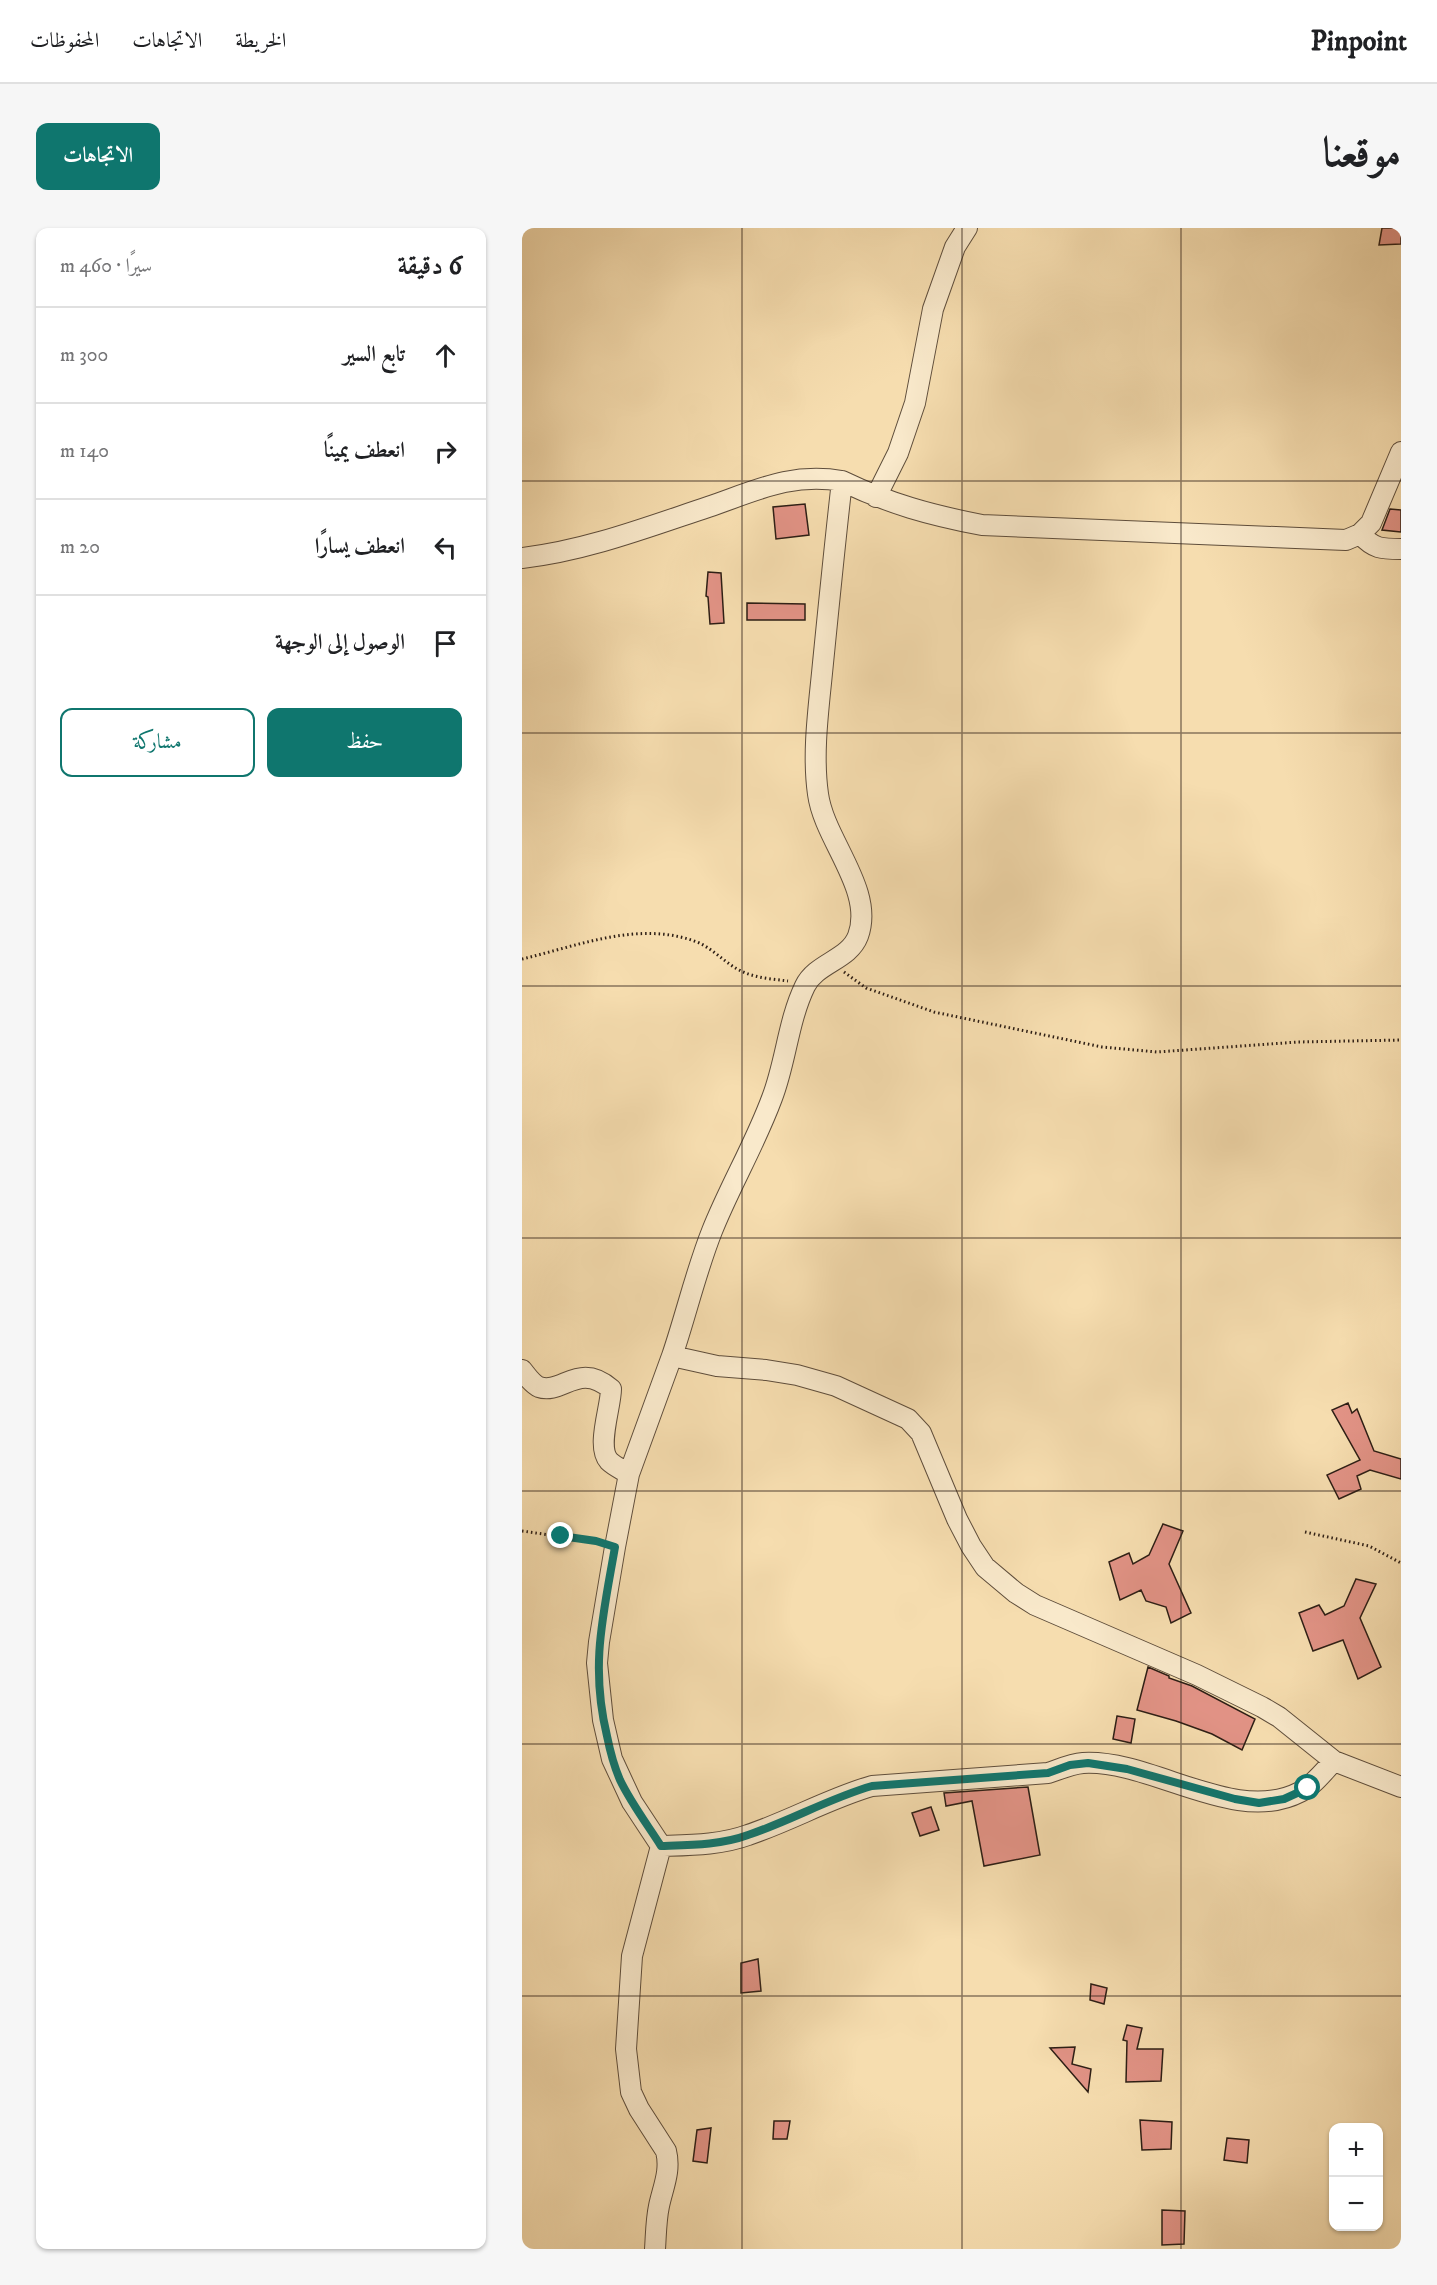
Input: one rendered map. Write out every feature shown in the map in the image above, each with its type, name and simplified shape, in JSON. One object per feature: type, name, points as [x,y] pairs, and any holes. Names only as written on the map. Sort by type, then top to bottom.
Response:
[{"type":"street","points":[[876,497],[898,453],[915,403],[933,309],[955,247],[966,228]]},
{"type":"street","points":[[522,558],[611,538],[778,482],[824,478],[842,482],[876,497],[928,515],[982,525],[1346,540],[1360,534],[1392,495],[1401,452]]},
{"type":"street","points":[[655,2249],[658,2215],[667,2176],[668,2158],[666,2151],[639,2109],[632,2092],[626,2049],[632,1956],[661,1846],[632,1802],[612,1759],[598,1683],[598,1642],[630,1474],[672,1356],[712,1231],[771,1101],[782,1071],[797,1005],[804,987],[810,976],[851,947],[858,936],[861,918],[859,895],[821,811],[816,779],[821,689],[842,482]]},
{"type":"street","points":[[1360,534],[1371,545],[1382,549],[1401,549]]},
{"type":"street","points":[[672,1356],[717,1366],[797,1375],[836,1386],[908,1419],[921,1433],[944,1490],[971,1546],[985,1567],[996,1578],[1035,1605],[1197,1675],[1262,1707],[1279,1717],[1334,1761],[1401,1787]]},
{"type":"street","points":[[522,1370],[538,1387],[547,1388],[584,1377],[605,1384],[610,1389],[603,1441],[605,1453],[609,1461],[630,1474]]},
{"type":"street","points":[[661,1846],[719,1842],[746,1836],[817,1808],[850,1792],[872,1786],[1048,1773],[1070,1765],[1088,1763],[1127,1769],[1235,1799],[1259,1803],[1284,1799],[1301,1792],[1308,1788],[1334,1761]]},
{"type":"path","points":[[522,959],[614,935],[668,934],[699,943],[740,971],[763,978],[789,981],[804,987]]},
{"type":"path","points":[[830,962],[866,988],[934,1012],[1102,1047],[1157,1052],[1298,1042],[1401,1040]]},
{"type":"path","points":[[522,1531],[596,1541],[615,1547]]},
{"type":"path","points":[[1305,1532],[1369,1546],[1401,1563]]},
{"type":"building","points":[[1382,228],[1401,228],[1401,244],[1379,245]]},
{"type":"building","points":[[805,504],[809,535],[776,539],[773,507]]},
{"type":"building","points":[[1390,509],[1401,510],[1401,532],[1382,530]]},
{"type":"building","points":[[708,572],[721,573],[724,623],[710,624],[708,597],[706,596]]},
{"type":"building","points":[[747,603],[805,604],[805,620],[747,620]]},
{"type":"building","points":[[1348,1403],[1352,1413],[1357,1409],[1374,1451],[1401,1459],[1401,1479],[1370,1470],[1357,1476],[1361,1489],[1339,1499],[1327,1475],[1360,1460],[1332,1410]]},
{"type":"building","points":[[1163,1524],[1183,1531],[1169,1564],[1191,1613],[1171,1623],[1166,1607],[1146,1601],[1141,1590],[1120,1600],[1109,1562],[1129,1553],[1133,1564],[1149,1555]]},
{"type":"building","points":[[1356,1579],[1376,1584],[1360,1618],[1381,1667],[1358,1679],[1343,1640],[1313,1651],[1299,1613],[1319,1605],[1325,1615],[1344,1606]]},
{"type":"building","points":[[1148,1667],[1192,1686],[1255,1719],[1242,1750],[1212,1734],[1137,1710]]},
{"type":"building","points":[[1117,1716],[1135,1719],[1131,1743],[1113,1739]]},
{"type":"building","points":[[1028,1787],[1040,1855],[984,1866],[972,1801],[946,1806],[944,1793]]},
{"type":"building","points":[[931,1807],[939,1830],[920,1836],[912,1813]]},
{"type":"building","points":[[758,1959],[761,1991],[741,1993],[741,1963]]},
{"type":"building","points":[[1091,1984],[1107,1988],[1104,2004],[1090,2000]]},
{"type":"building","points":[[1127,2025],[1142,2028],[1137,2049],[1163,2049],[1161,2081],[1126,2082],[1127,2041],[1123,2040]]},
{"type":"building","points":[[1075,2047],[1072,2064],[1091,2069],[1088,2092],[1050,2048]]},
{"type":"building","points":[[1140,2120],[1172,2122],[1171,2149],[1142,2150]]},
{"type":"building","points":[[774,2121],[790,2121],[787,2139],[773,2139]]},
{"type":"building","points":[[711,2128],[707,2163],[693,2161],[697,2130]]},
{"type":"building","points":[[1227,2138],[1249,2140],[1247,2163],[1224,2160]]},
{"type":"building","points":[[1162,2210],[1185,2211],[1184,2244],[1162,2245]]},
{"type":"route","points":[[561,1536],[596,1541],[615,1547],[598,1642],[598,1683],[603,1720],[612,1759],[620,1779],[661,1846],[719,1842],[746,1836],[817,1808],[850,1792],[872,1786],[1048,1773],[1082,1763],[1127,1769],[1235,1799],[1259,1803],[1284,1799],[1308,1788]]}]
